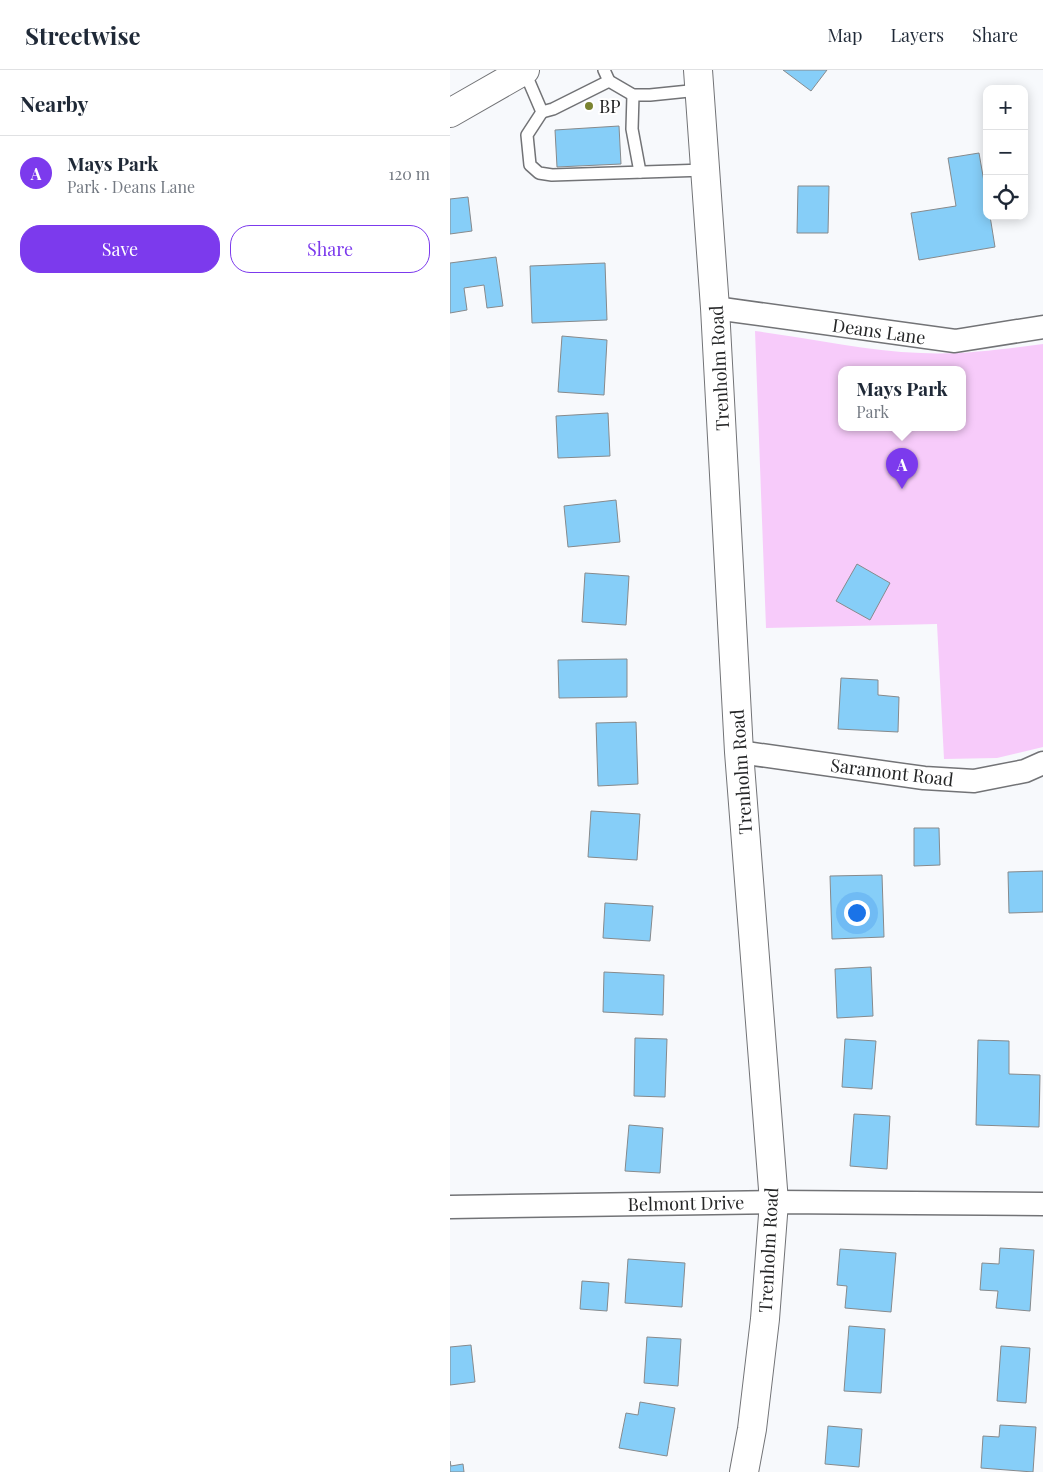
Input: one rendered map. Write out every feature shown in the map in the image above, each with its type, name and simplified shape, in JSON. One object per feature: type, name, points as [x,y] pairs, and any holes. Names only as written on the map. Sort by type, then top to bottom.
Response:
[{"type":"main road","points":[[450,112],[524,70]]},
{"type":"main road","name":"Trenholm Road","points":[[699,80],[715,308],[739,752],[774,1202],[765,1319],[752,1429],[744,1472]]},
{"type":"street","name":"Deans Lane","points":[[715,308],[954,341],[1043,327]]},
{"type":"street","name":"Saramont Road","points":[[739,752],[924,778],[974,781],[1025,771],[1043,763]]},
{"type":"street","name":"Belmont Drive","points":[[450,1207],[774,1202],[1043,1204]]},
{"type":"lane","points":[[524,70],[542,112]]},
{"type":"lane","points":[[604,70],[609,81],[633,95],[650,95],[699,80]]},
{"type":"lane","points":[[609,81],[553,109],[542,112],[528,135],[530,165],[538,173],[552,175],[705,170]]},
{"type":"lane","points":[[633,95],[632,128],[640,172]]},
{"type":"shaded area","points":[[755,331],[859,347],[921,353],[998,350],[1043,344],[1043,747],[997,758],[944,759],[937,624],[766,628]]},
{"type":"building","points":[[783,70],[827,70],[811,91]]},
{"type":"building","points":[[619,126],[621,164],[557,167],[555,130]]},
{"type":"building","points":[[979,153],[983,176],[983,220],[991,220],[995,247],[919,260],[911,213],[956,206],[948,158]]},
{"type":"building","points":[[798,186],[829,186],[828,233],[797,233]]},
{"type":"building","points":[[468,197],[472,231],[450,234],[450,199]]},
{"type":"building","points":[[496,257],[503,306],[487,308],[484,285],[464,288],[467,310],[450,313],[450,263]]},
{"type":"building","points":[[605,263],[607,320],[532,323],[530,266]]},
{"type":"building","points":[[562,336],[607,340],[604,395],[558,392]]},
{"type":"building","points":[[608,413],[610,456],[558,458],[556,416]]},
{"type":"building","points":[[616,500],[620,542],[568,547],[564,506]]},
{"type":"building","points":[[857,564],[890,583],[870,620],[836,601]]},
{"type":"building","points":[[585,573],[629,576],[626,625],[582,622]]},
{"type":"building","points":[[627,659],[627,697],[559,698],[558,660]]},
{"type":"building","points":[[841,678],[878,680],[878,695],[899,697],[898,732],[838,729]]},
{"type":"building","points":[[636,722],[638,784],[598,786],[596,723]]},
{"type":"building","points":[[591,811],[640,814],[637,860],[588,857]]},
{"type":"building","points":[[914,828],[939,828],[940,865],[914,866]]},
{"type":"building","points":[[1043,871],[1043,912],[1009,913],[1008,872]]},
{"type":"building","points":[[882,875],[884,937],[832,939],[830,876]]},
{"type":"building","points":[[605,903],[653,906],[650,941],[603,938]]},
{"type":"building","points":[[871,967],[873,1016],[837,1018],[835,969]]},
{"type":"building","points":[[604,972],[664,975],[663,1015],[603,1012]]},
{"type":"building","points":[[635,1038],[667,1039],[665,1097],[634,1096]]},
{"type":"building","points":[[845,1039],[876,1041],[872,1089],[842,1087]]},
{"type":"building","points":[[978,1040],[1009,1041],[1009,1074],[1040,1075],[1039,1127],[976,1125]]},
{"type":"building","points":[[854,1114],[890,1116],[887,1169],[850,1166]]},
{"type":"building","points":[[629,1125],[663,1128],[660,1173],[625,1171]]},
{"type":"building","points":[[1000,1248],[1034,1250],[1030,1311],[996,1308],[998,1291],[980,1290],[982,1263],[999,1264]]},
{"type":"building","points":[[840,1249],[896,1253],[891,1312],[845,1308],[847,1286],[837,1285]]},
{"type":"building","points":[[628,1259],[685,1263],[682,1307],[625,1303]]},
{"type":"building","points":[[582,1281],[609,1283],[607,1311],[580,1309]]},
{"type":"building","points":[[849,1326],[885,1329],[881,1393],[844,1391]]},
{"type":"building","points":[[647,1337],[681,1339],[678,1386],[644,1383]]},
{"type":"building","points":[[471,1345],[475,1382],[450,1385],[450,1347]]},
{"type":"building","points":[[1001,1346],[1030,1348],[1026,1403],[997,1401]]},
{"type":"building","points":[[640,1402],[675,1408],[667,1456],[619,1448],[626,1413],[638,1415]]},
{"type":"building","points":[[1000,1425],[1036,1427],[1033,1472],[981,1468],[983,1436],[999,1437]]},
{"type":"building","points":[[828,1426],[862,1429],[859,1467],[825,1464]]},
{"type":"building","points":[[450,1461],[451,1466],[463,1464],[464,1472],[450,1472]]},
{"type":"place","name":"BP","points":[[589,106]]},
{"type":"place","name":"Mays Park","points":[[902,489]]}]
